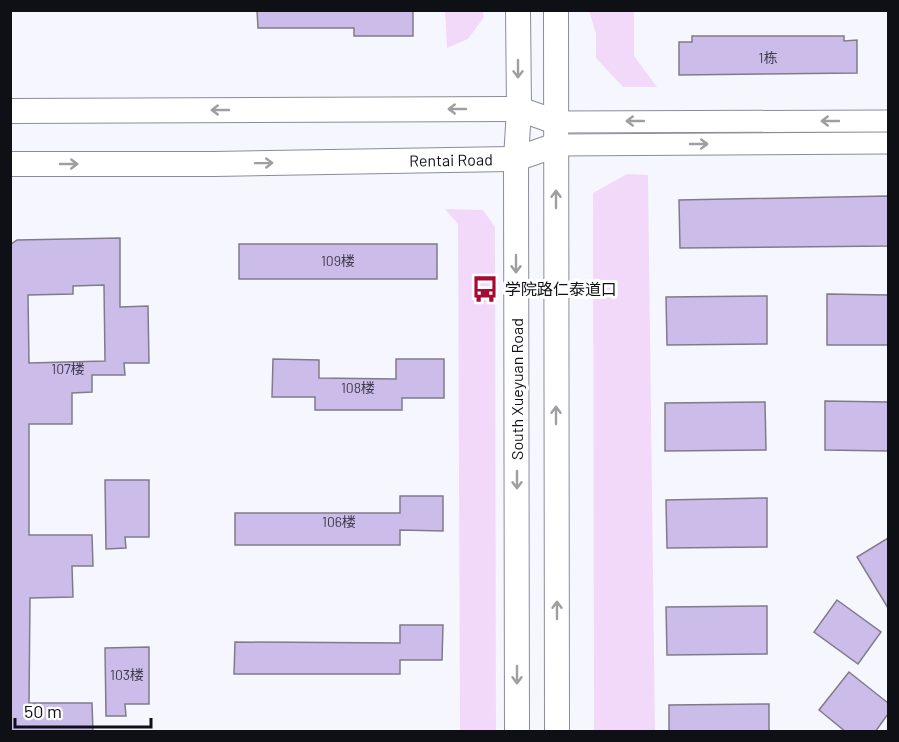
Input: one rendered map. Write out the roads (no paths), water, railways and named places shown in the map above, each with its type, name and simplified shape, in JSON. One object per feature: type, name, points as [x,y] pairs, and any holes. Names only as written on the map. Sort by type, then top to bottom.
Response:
[{"type":"main road","name":"South Xueyuan Road","points":[[517,732],[518,10]]},
{"type":"main road","points":[[556,10],[557,732]]},
{"type":"main road","name":"Rentai Road","points":[[10,111],[519,109],[556,134],[888,143]]},
{"type":"main road","name":"Rentai Road","points":[[10,164],[202,164],[516,159],[556,134],[888,121]]},
{"type":"place","name":"学院路仁泰道口","points":[[485,289]]}]
